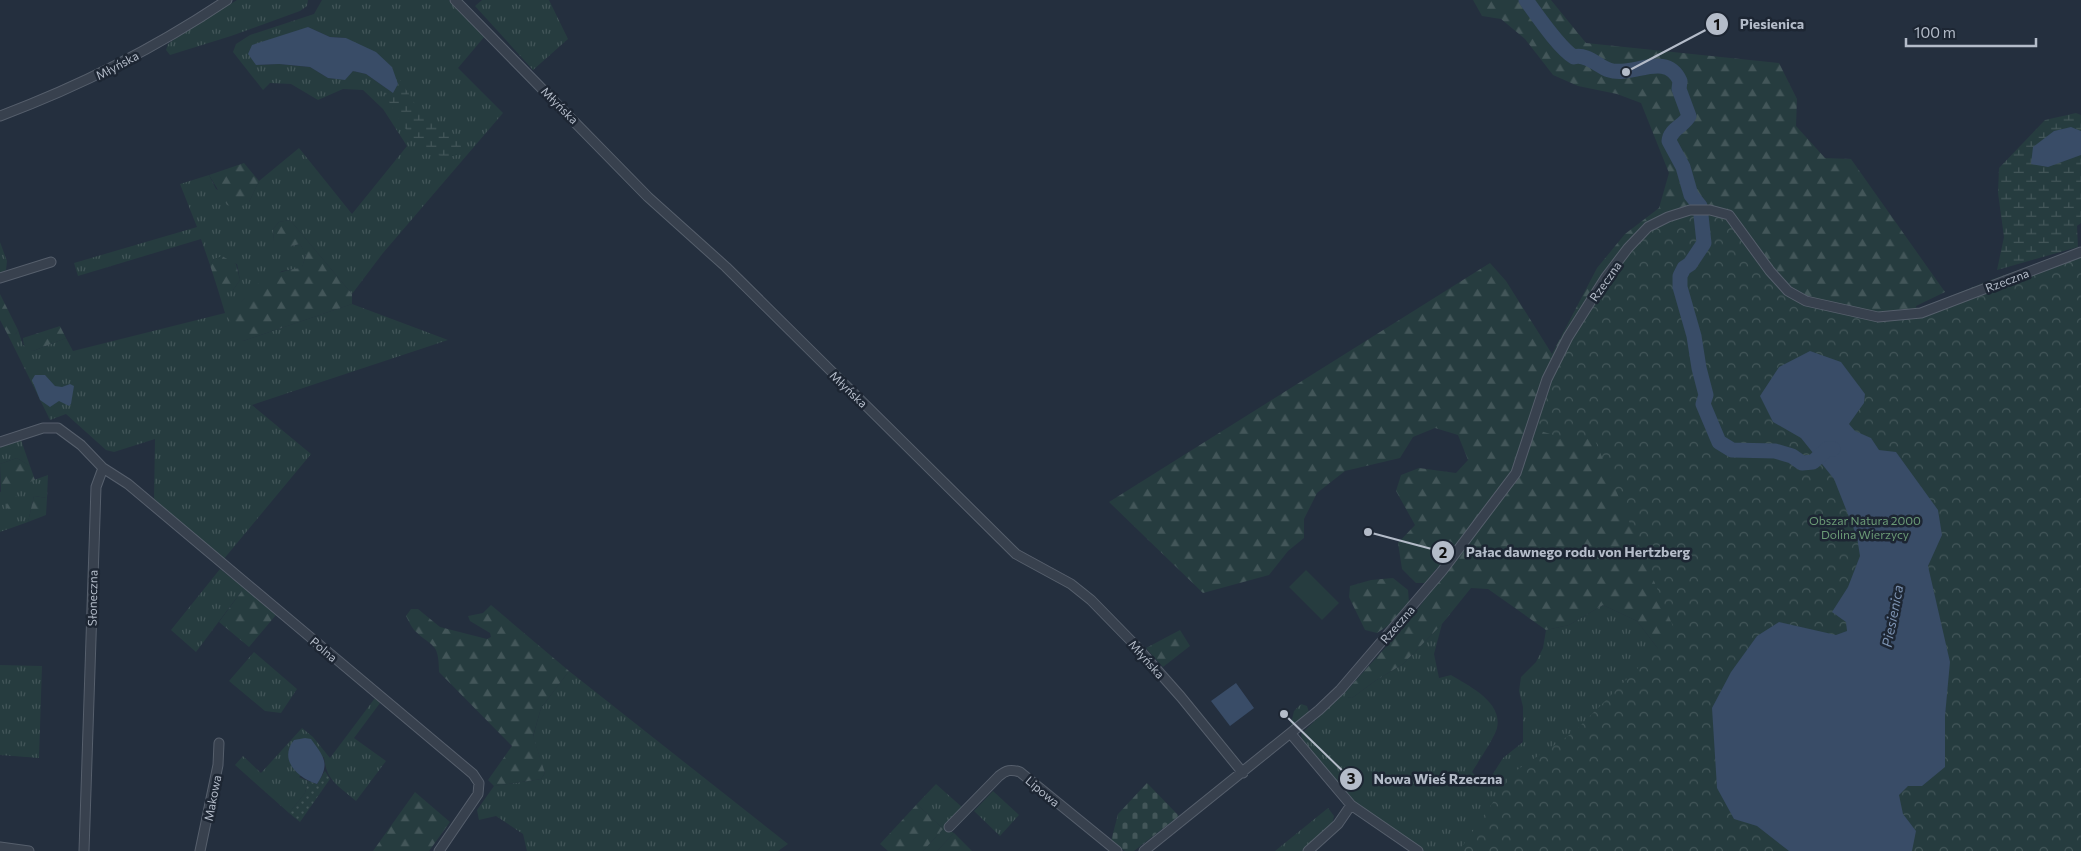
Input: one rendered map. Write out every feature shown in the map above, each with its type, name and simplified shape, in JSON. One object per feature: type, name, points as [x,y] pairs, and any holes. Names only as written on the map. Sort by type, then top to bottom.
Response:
[{"type":"street","name":"Młyńska","points":[[0,116],[73,87],[112,69],[184,28],[227,0]]},
{"type":"street","name":"Młyńska","points":[[455,0],[575,120],[643,192],[726,268],[1016,554],[1065,580],[1091,600],[1135,645],[1181,697],[1243,773]]},
{"type":"street","name":"Rzeczna","points":[[1144,851],[1291,734],[1340,690],[1442,571],[1516,474],[1547,379],[1568,337],[1606,277],[1628,248],[1648,227],[1668,217],[1690,210],[1710,210],[1729,215],[1770,272],[1788,291],[1806,301],[1878,317],[1920,313],[2081,252]]},
{"type":"street","points":[[0,278],[51,262]]},
{"type":"street","points":[[0,442],[43,428],[58,428],[81,445],[104,468]]},
{"type":"street","name":"Słoneczna","points":[[84,851],[96,487],[104,468]]},
{"type":"street","name":"Polna","points":[[104,468],[128,484],[473,774],[479,783],[478,794],[439,851]]},
{"type":"street","points":[[1291,734],[1351,805],[1418,851]]},
{"type":"street","name":"Makowa","points":[[200,851],[218,765],[219,744]]},
{"type":"street","name":"Lipowa","points":[[949,827],[999,776],[1008,770],[1014,770],[1020,772],[1117,851]]},
{"type":"street","points":[[1308,851],[1338,824],[1351,805]]},
{"type":"street","points":[[0,847],[29,851]]},
{"type":"green space","points":[[237,0],[308,0],[307,6],[300,11],[231,36],[170,55],[166,50],[168,44],[176,38]]},
{"type":"green space","points":[[322,0],[449,0],[485,36],[458,68],[503,113],[383,253],[352,294],[290,220],[279,222],[273,229],[274,241],[291,246],[300,244],[306,254],[302,268],[282,271],[246,297],[236,308],[243,341],[352,304],[448,340],[252,405],[311,454],[223,560],[154,499],[155,439],[114,452],[106,450],[66,414],[50,420],[8,335],[16,334],[18,330],[23,345],[33,351],[66,338],[73,351],[225,313],[218,290],[233,290],[240,280],[237,264],[214,259],[210,265],[201,239],[78,276],[74,263],[197,227],[180,184],[209,175],[216,189],[249,202],[259,181],[299,148],[352,214],[407,146],[383,109],[363,90],[343,89],[318,100],[291,84],[270,83],[263,90],[233,52],[236,44],[250,35],[314,14]],"holes":[[[308,27],[330,37],[346,38],[393,93],[366,74],[353,71],[345,79],[328,78],[310,67],[279,64],[256,65]]]},
{"type":"green space","points":[[482,0],[549,0],[568,39],[533,70],[475,6]]},
{"type":"green space","points":[[1473,0],[1551,0],[1586,43],[1779,63],[1797,99],[1796,126],[1825,158],[1851,159],[1945,292],[1916,306],[1918,321],[1724,461],[1672,667],[1637,621],[1603,605],[1569,625],[1546,630],[1488,589],[1471,588],[1442,624],[1403,664],[1352,698],[1347,697],[1347,690],[1405,626],[1444,574],[1437,568],[1425,583],[1416,583],[1402,569],[1398,543],[1415,525],[1396,491],[1401,475],[1419,468],[1456,473],[1468,460],[1458,435],[1435,428],[1413,437],[1400,458],[1345,471],[1317,493],[1304,519],[1304,538],[1288,551],[1269,575],[1203,593],[1109,502],[1490,263],[1506,281],[1552,354],[1597,268],[1625,234],[1659,208],[1669,173],[1641,103],[1617,94],[1578,86],[1553,75],[1525,39],[1501,19],[1482,16]]},
{"type":"green space","points":[[392,67],[423,117],[459,140],[461,147],[457,155],[444,156],[431,153],[409,134],[392,108],[380,84],[393,93],[398,84]]},
{"type":"green space","points":[[2076,113],[2081,115],[2081,223],[2077,226],[2078,247],[1997,270],[2004,237],[1998,193],[1999,168],[2045,120]]},
{"type":"green space","points":[[244,163],[259,181],[249,202],[238,208],[227,205],[209,175]]},
{"type":"green space","name":"Obszar Natura 2000 Dolina Wierzycy","points":[[1689,205],[1727,208],[1791,288],[1808,298],[1878,313],[1922,308],[1985,282],[2081,248],[2081,851],[1459,851],[1514,772],[1574,732],[1675,631],[1594,438],[1566,439],[1528,427],[1541,382],[1566,334],[1600,278],[1647,223]]},
{"type":"green space","points":[[290,220],[352,294],[352,304],[243,341],[225,313],[241,302],[265,278],[302,267],[306,255],[300,244],[279,252],[274,241],[273,229],[279,222]]},
{"type":"green space","points":[[0,242],[7,261],[6,270],[0,273]]},
{"type":"green space","points":[[222,256],[236,264],[240,280],[233,290],[218,290],[210,265],[214,259]]},
{"type":"green space","points":[[0,294],[18,330],[13,335],[8,335],[0,320]]},
{"type":"green space","points":[[60,326],[66,338],[33,351],[28,350],[24,345],[23,338]]},
{"type":"green space","points":[[21,440],[30,466],[17,458],[0,464],[0,447]]},
{"type":"green space","points":[[17,458],[30,466],[35,480],[1,493],[0,464]]},
{"type":"green space","points":[[48,475],[47,498],[34,496],[28,522],[0,532],[0,492]]},
{"type":"green space","points":[[16,496],[19,500],[13,510],[9,510],[6,507],[10,498]]},
{"type":"green space","points":[[34,496],[47,498],[46,515],[28,522]]},
{"type":"green space","points":[[220,569],[244,588],[196,652],[171,630]]},
{"type":"green space","points":[[1306,570],[1339,603],[1322,620],[1289,587]]},
{"type":"green space","points":[[1393,578],[1408,590],[1409,602],[1392,623],[1377,633],[1365,630],[1349,597],[1350,586],[1371,580]]},
{"type":"green space","points":[[244,588],[276,615],[249,647],[219,622]]},
{"type":"green space","points":[[491,605],[569,671],[541,708],[533,736],[545,773],[541,779],[494,786],[488,780],[512,746],[439,672],[436,650],[414,630],[406,616],[411,609],[418,609],[440,627],[487,639],[491,637],[490,633],[470,621],[468,616],[483,613]]},
{"type":"green space","points":[[1603,605],[1637,621],[1672,667],[1675,851],[1421,851],[1355,805],[1302,741],[1301,734],[1347,690],[1347,697],[1352,698],[1403,664],[1442,624],[1434,654],[1439,678],[1451,675],[1483,696],[1495,710],[1497,719],[1496,732],[1472,772],[1482,783],[1491,777],[1503,758],[1523,742],[1523,707],[1519,691],[1521,677],[1536,662],[1543,648],[1546,630],[1569,625]]},
{"type":"green space","points":[[1180,630],[1190,646],[1163,667],[1146,648]]},
{"type":"green space","points":[[254,652],[297,689],[281,713],[265,711],[229,681]]},
{"type":"green space","points":[[0,665],[42,666],[39,758],[0,755]]},
{"type":"green space","points":[[569,671],[788,844],[778,851],[527,851],[523,834],[496,816],[479,820],[477,810],[494,786],[541,779],[545,773],[533,737],[541,708]]},
{"type":"green space","points":[[375,698],[380,703],[354,738],[386,761],[356,801],[331,778],[327,772],[324,757],[299,777],[308,781],[305,793],[289,813],[235,765],[243,756],[261,773],[302,728],[313,737],[330,758]]},
{"type":"green space","points":[[1301,704],[1307,706],[1309,712],[1290,728],[1294,711]]},
{"type":"green space","points":[[325,771],[330,779],[300,822],[289,813],[305,793],[308,781],[317,784]]},
{"type":"green space","points":[[1147,783],[1179,816],[1134,851],[1125,851],[1111,841],[1118,814]]},
{"type":"green space","points":[[936,784],[963,808],[944,828],[954,833],[937,851],[923,851],[943,829],[917,804]]},
{"type":"green space","points":[[993,791],[1019,815],[1000,836],[974,811]]},
{"type":"green space","points":[[415,792],[450,822],[429,851],[373,851]]},
{"type":"green space","points":[[917,804],[943,829],[923,851],[888,851],[880,844]]},
{"type":"green space","points":[[1328,808],[1334,816],[1332,825],[1306,851],[1275,851]]},
{"type":"green space","points":[[954,833],[972,851],[937,851]]},
{"type":"water","points":[[308,27],[330,37],[346,38],[376,52],[392,67],[398,84],[393,93],[366,74],[353,71],[345,80],[328,78],[310,67],[279,64],[256,65],[248,54],[252,45]]},
{"type":"water","points":[[2071,127],[2081,131],[2081,155],[2048,167],[2031,164],[2033,147],[2054,131]]},
{"type":"water","points":[[1810,351],[1841,362],[1865,394],[1864,403],[1849,424],[1855,431],[1871,438],[1879,450],[1896,452],[1938,510],[1942,535],[1928,566],[1950,662],[1945,716],[1945,767],[1922,786],[1908,786],[1899,795],[1903,814],[1916,831],[1912,851],[1789,851],[1757,826],[1734,819],[1717,788],[1712,708],[1731,672],[1757,636],[1779,622],[1836,635],[1847,631],[1846,622],[1832,612],[1848,587],[1860,556],[1857,537],[1834,479],[1801,438],[1773,422],[1760,396],[1779,367]]},
{"type":"water","points":[[35,375],[45,375],[55,386],[62,387],[70,384],[74,386],[71,404],[69,406],[59,401],[50,407],[40,400],[32,380]]},
{"type":"water","points":[[1236,683],[1254,708],[1230,726],[1211,701]]},
{"type":"water","points":[[311,739],[320,751],[324,761],[324,771],[317,784],[297,773],[289,761],[288,754],[294,740]]},
{"type":"waterway","name":"Piesienica","points":[[1526,0],[1555,39],[1574,57],[1583,57],[1609,70],[1618,71],[1657,66],[1666,67],[1674,72],[1680,81],[1679,89],[1689,116],[1674,130],[1669,141],[1683,167],[1691,195],[1700,206],[1704,243],[1690,264],[1684,268],[1680,276],[1680,287],[1694,336],[1706,395],[1703,404],[1719,442],[1732,450],[1775,451],[1792,456],[1802,463],[1813,462],[1827,449],[1833,449]]},
{"type":"place","name":"Piesienica","points":[[1626,72]]},
{"type":"place","name":"Pałac dawnego rodu von Hertzberg","points":[[1368,532]]},
{"type":"place","name":"Nowa Wieś Rzeczna","points":[[1284,714]]}]
